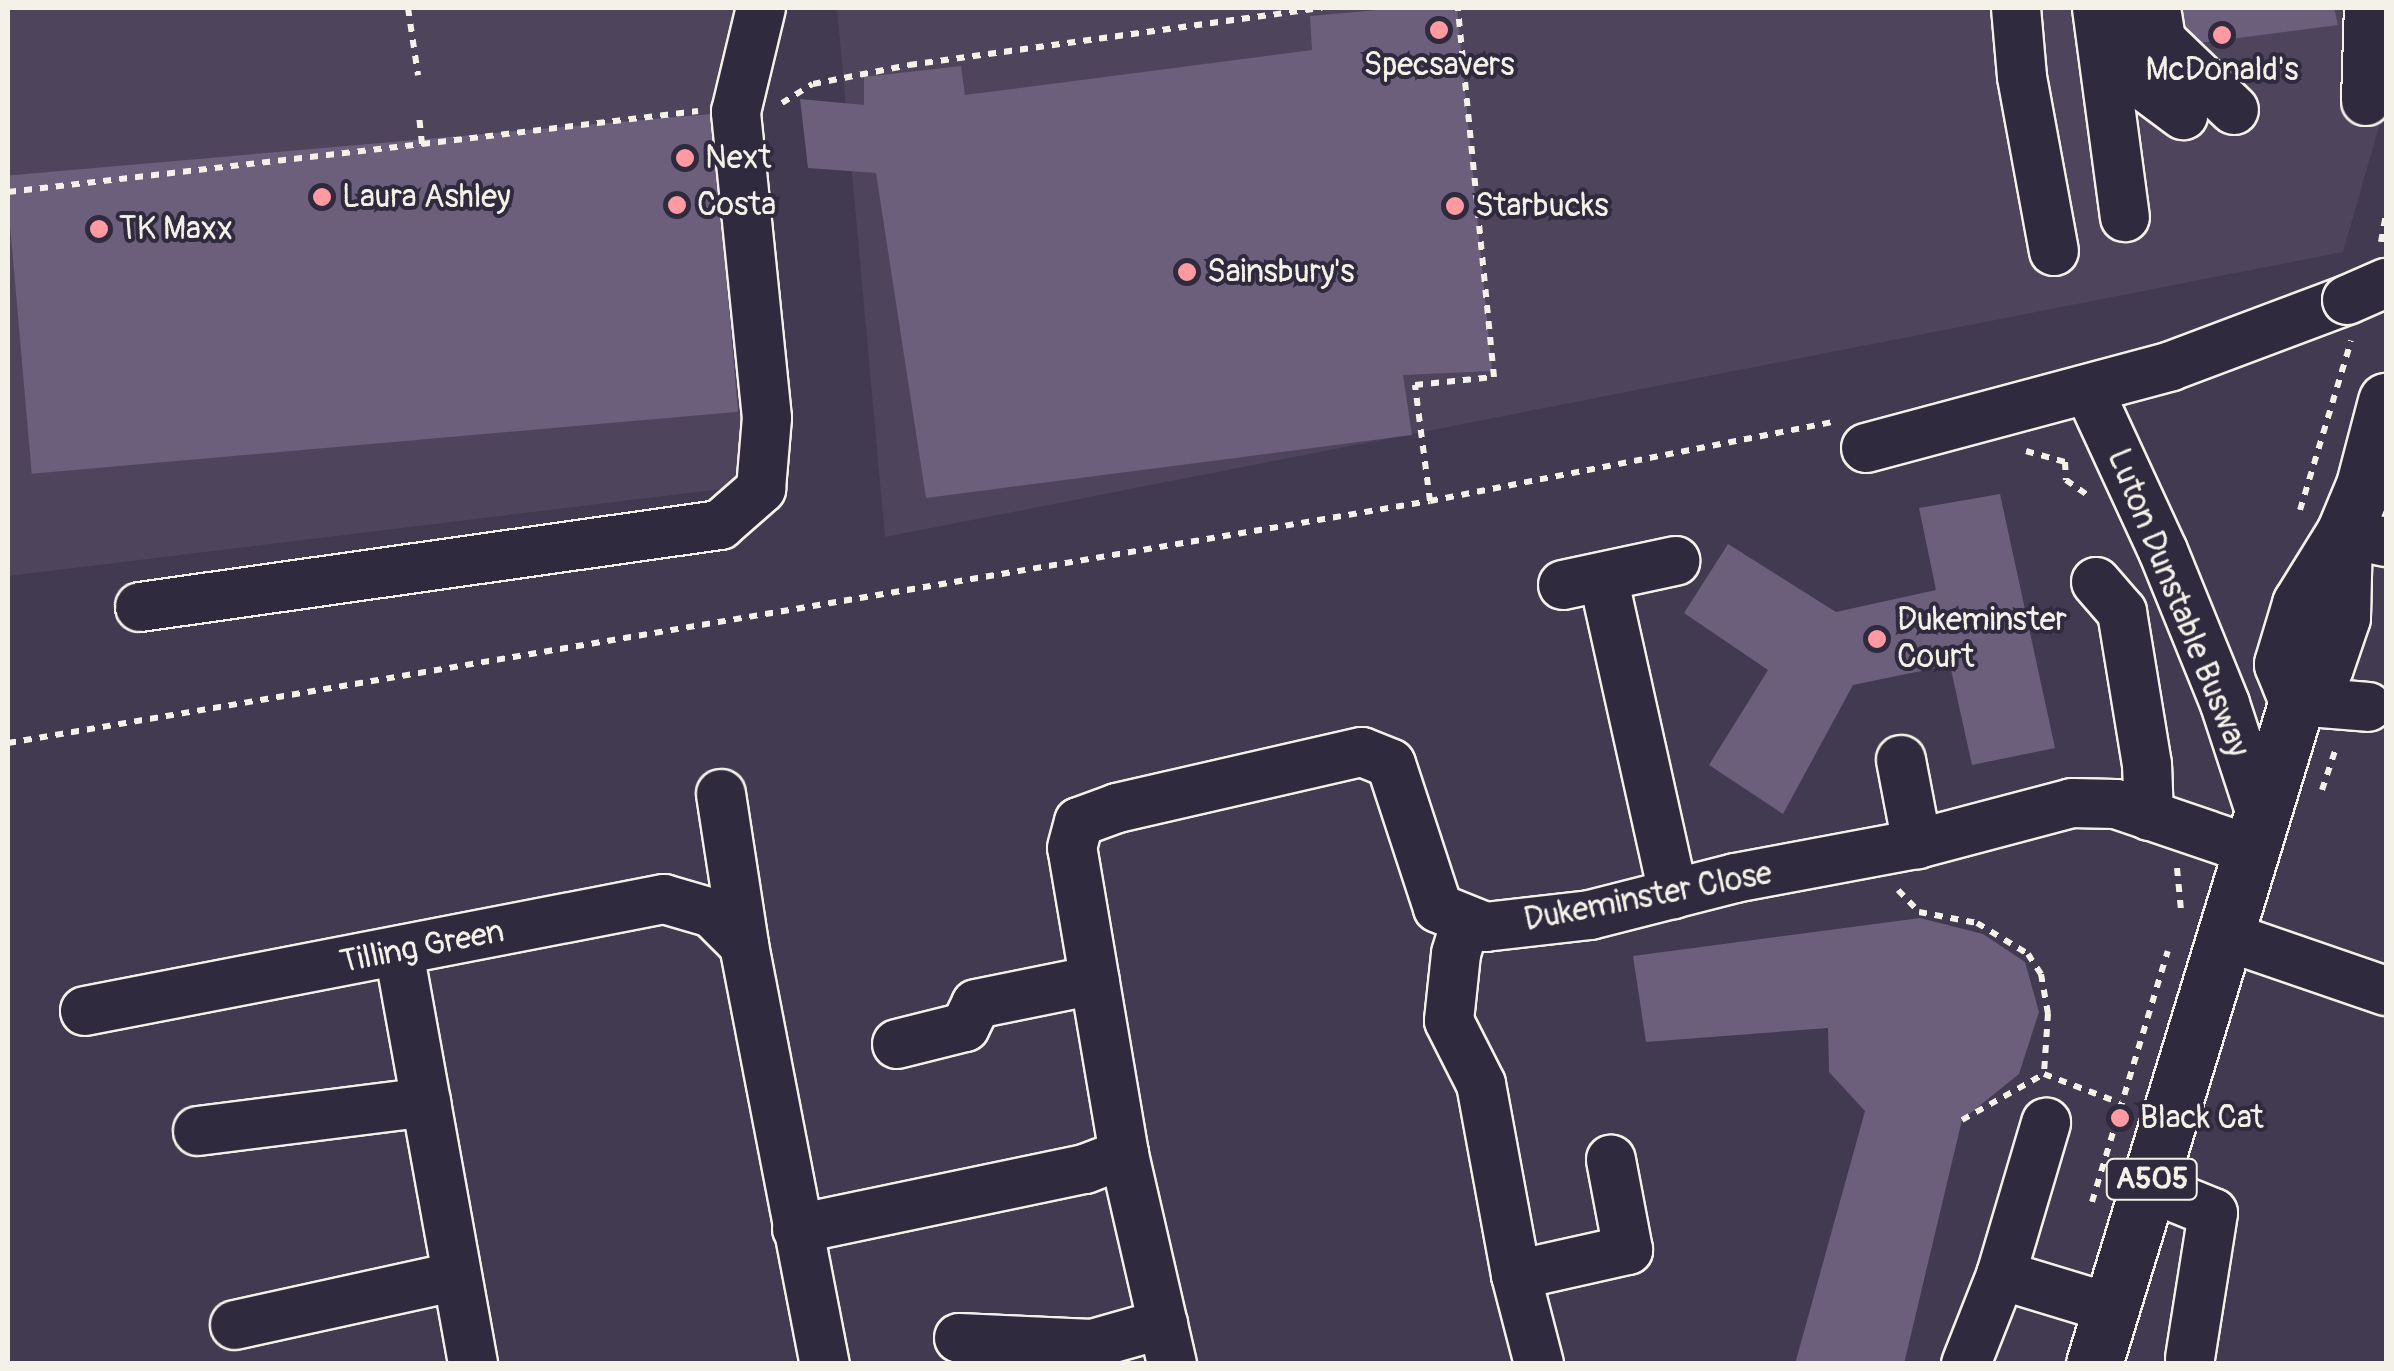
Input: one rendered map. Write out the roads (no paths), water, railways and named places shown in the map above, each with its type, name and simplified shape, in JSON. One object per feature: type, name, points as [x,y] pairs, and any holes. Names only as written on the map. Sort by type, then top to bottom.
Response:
[{"type":"main road","points":[[2226,936],[2297,701],[2326,667],[2342,616],[2356,513],[2386,401]]},
{"type":"main road","name":"A505","points":[[2094,1364],[2226,936]]},
{"type":"street","points":[[140,607],[720,525],[761,489],[767,418],[736,112],[761,8]]},
{"type":"street","points":[[2016,8],[2022,77],[2054,251]]},
{"type":"street","points":[[2097,8],[2125,217]]},
{"type":"street","points":[[2134,8],[2144,86],[2183,114]]},
{"type":"street","points":[[2156,8],[2161,40],[2234,110]]},
{"type":"street","points":[[2366,101],[2368,8]]},
{"type":"street","points":[[1857,434],[2088,391],[2171,366],[2367,290]]},
{"type":"street","name":"Luton Dunstable Busway","points":[[2088,391],[2170,568],[2224,704],[2256,834]]},
{"type":"street","points":[[1673,894],[1582,581],[1676,561]]},
{"type":"street","points":[[2096,582],[2122,612],[2147,764],[2166,822]]},
{"type":"street","points":[[2297,701],[2368,707]]},
{"type":"street","points":[[958,1338],[1167,1344],[1124,1154],[1072,848],[1079,822],[1117,808],[1362,752],[1391,764],[1438,908],[1466,921],[1456,954],[1449,1021],[1480,1084],[1516,1275],[1539,1364]]},
{"type":"street","points":[[1902,760],[1917,844]]},
{"type":"street","points":[[721,794],[744,945],[825,1364]]},
{"type":"street","name":"Dukeminster Close","points":[[1466,921],[1485,927],[1590,915],[1881,848],[1917,844],[2072,803],[2116,804],[2166,822],[2256,834]]},
{"type":"street","name":"Tilling Green","points":[[86,1011],[664,899],[712,913],[744,945]]},
{"type":"street","points":[[2226,936],[2386,991]]},
{"type":"street","points":[[399,952],[473,1364]]},
{"type":"street","points":[[896,1044],[965,1027],[976,1004],[1095,980]]},
{"type":"street","points":[[198,1131],[426,1102]]},
{"type":"street","points":[[1966,1364],[2000,1275],[2046,1123]]},
{"type":"street","points":[[796,1229],[1085,1168],[1124,1154]]},
{"type":"street","points":[[1516,1275],[1628,1250],[1611,1160]]},
{"type":"street","points":[[2150,1187],[2213,1213],[2190,1358]]},
{"type":"street","points":[[2000,1275],[2112,1309]]},
{"type":"street","points":[[236,1325],[458,1276]]},
{"type":"place","name":"Specsavers","points":[[1439,30]]},
{"type":"place","name":"McDonald's","points":[[2222,35]]},
{"type":"place","name":"Next","points":[[685,158]]},
{"type":"place","name":"Laura Ashley","points":[[322,197]]},
{"type":"place","name":"Costa","points":[[677,205]]},
{"type":"place","name":"Starbucks","points":[[1455,206]]},
{"type":"place","name":"TK Maxx","points":[[99,229]]},
{"type":"place","name":"Sainsbury's","points":[[1187,272]]},
{"type":"place","name":"Dukeminster Court","points":[[1877,639]]},
{"type":"place","name":"Black Cat","points":[[2120,1118]]}]
